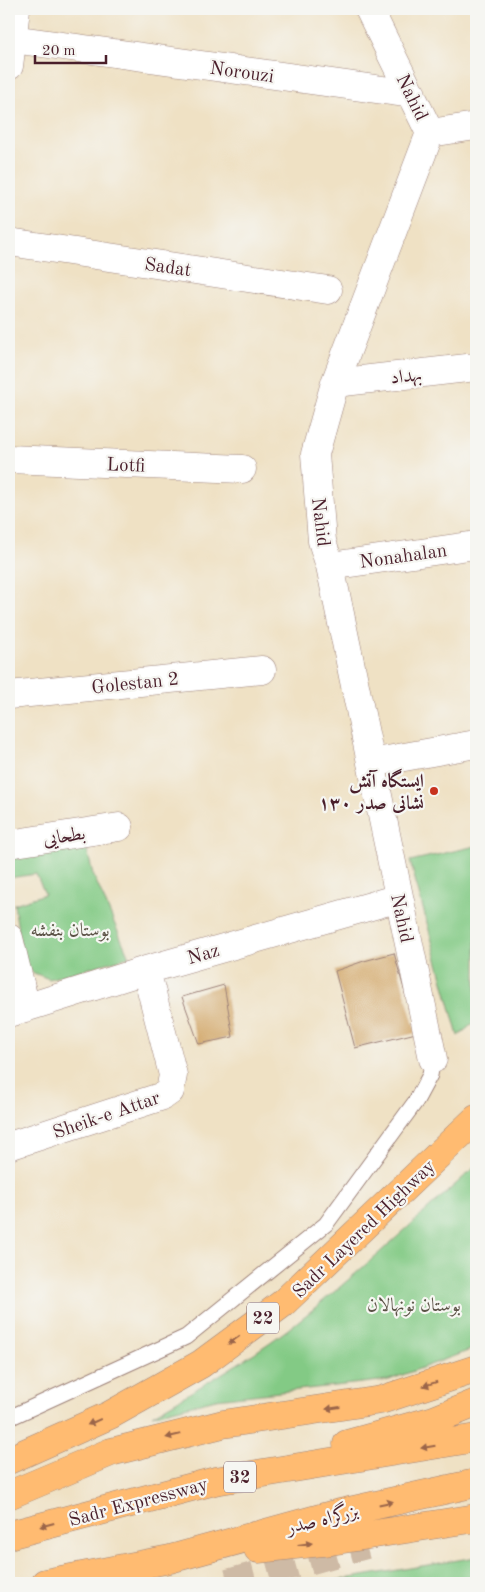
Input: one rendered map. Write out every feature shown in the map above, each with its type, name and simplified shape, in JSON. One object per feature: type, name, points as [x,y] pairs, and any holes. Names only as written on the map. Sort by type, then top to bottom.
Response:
[{"type":"highway","name":"Sadr Layered Highway","points":[[9,1460],[110,1415],[201,1364],[282,1304],[476,1119]]},
{"type":"highway","points":[[9,1495],[112,1452],[223,1424],[381,1400],[476,1369]]},
{"type":"highway","name":"32","points":[[215,1481],[434,1420],[476,1403]]},
{"type":"highway","name":"Sadr Expressway","points":[[9,1535],[215,1481],[476,1438]]},
{"type":"highway","name":"بزرگراه صدر","points":[[170,1559],[331,1515],[476,1483]]},
{"type":"highway","points":[[45,1583],[170,1559],[331,1540],[476,1518]]},
{"type":"street","points":[[9,66],[16,9]]},
{"type":"street","name":"Nahid","points":[[369,9],[430,133],[335,382],[315,454],[322,541],[330,566],[432,1058]]},
{"type":"street","name":"Norouzi","points":[[12,39],[412,94]]},
{"type":"street","points":[[430,133],[476,126]]},
{"type":"street","name":"Sadat","points":[[9,242],[328,290]]},
{"type":"street","name":"بهداد","points":[[335,382],[476,367]]},
{"type":"street","name":"Lotfi","points":[[9,459],[242,468]]},
{"type":"street","name":"Nonahalan","points":[[330,566],[476,545]]},
{"type":"street","name":"Golestan 2","points":[[9,695],[262,670]]},
{"type":"street","points":[[371,763],[476,744]]},
{"type":"street","name":"بطحایی","points":[[9,844],[118,827]]},
{"type":"street","name":"Naz","points":[[17,1010],[146,970],[399,898]]},
{"type":"street","points":[[9,938],[17,1010]]},
{"type":"street","name":"Sheik-e Attar","points":[[9,1146],[163,1096],[170,1091],[173,1075],[146,970]]},
{"type":"lane","points":[[9,1418],[186,1337],[326,1224],[416,1101],[430,1076],[432,1058]]},
{"type":"green space","name":"بوستان بنفشه","points":[[84,838],[93,874],[129,957],[49,979],[24,969],[14,904],[45,894],[36,874],[9,878],[9,855]]},
{"type":"green space","points":[[476,846],[476,1021],[458,1036],[410,861]]},
{"type":"green space","name":"بوستان نونهالان","points":[[476,1166],[476,1348],[389,1380],[216,1399],[152,1415],[238,1364],[312,1311]]},
{"type":"green space","points":[[476,1557],[476,1583],[320,1583]]},
{"type":"building","points":[[394,953],[416,1033],[355,1048],[335,971]]},
{"type":"building","points":[[224,985],[233,1037],[199,1044],[182,997]]},
{"type":"tunnel","points":[[228,1583],[366,1545]]},
{"type":"place","name":"ایستگاه آتش نشانی صدر ۱۳۰","points":[[434,791]]}]
